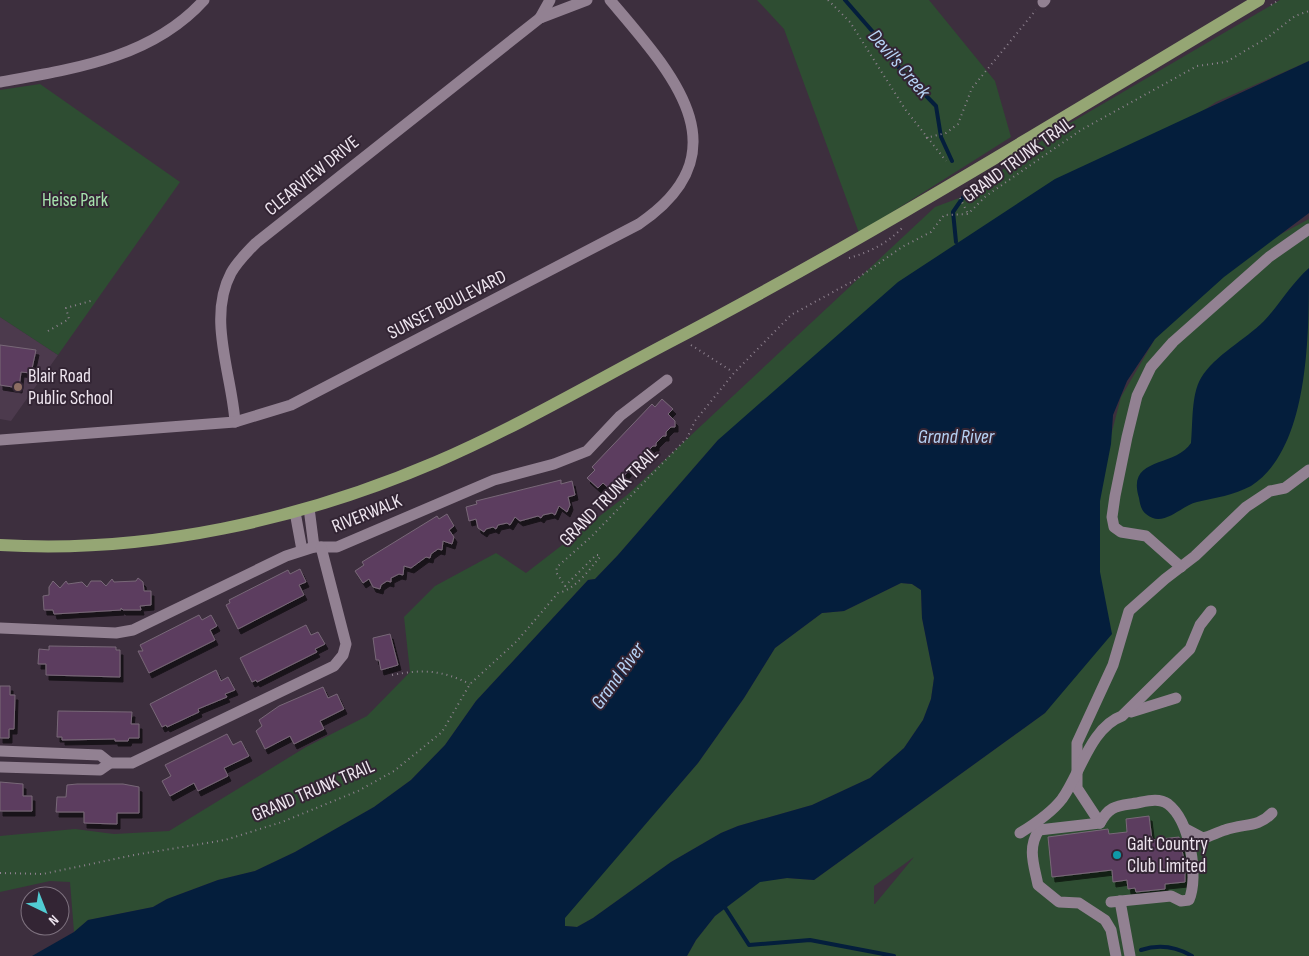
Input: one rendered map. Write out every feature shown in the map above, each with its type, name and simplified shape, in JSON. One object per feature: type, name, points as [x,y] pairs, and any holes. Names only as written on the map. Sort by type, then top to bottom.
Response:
[{"type":"main road","points":[[0,545],[63,546],[132,541],[199,533],[309,508],[368,489],[469,447],[777,286],[1259,0]]},
{"type":"street","points":[[0,82],[82,67],[121,56],[175,26],[204,0]]},
{"type":"street","name":"CLEARVIEW DRIVE","points":[[540,18],[550,0]]},
{"type":"street","name":"CLEARVIEW DRIVE","points":[[235,422],[233,398],[223,344],[221,306],[231,273],[242,257],[256,243],[540,18],[587,0]]},
{"type":"street","name":"SUNSET BOULEVARD","points":[[0,440],[235,422],[266,414],[300,401],[639,224],[658,211],[673,197],[690,162],[693,146],[692,124],[675,81],[610,0]]},
{"type":"street","points":[[1181,567],[1146,536],[1121,532],[1114,527],[1112,517],[1115,496],[1137,396],[1151,367],[1172,342],[1269,257],[1309,229]]},
{"type":"street","name":"RIVERWALK","points":[[0,628],[116,633],[133,630],[286,556],[317,547],[336,547],[494,480],[554,464],[587,451],[620,416],[667,380]]},
{"type":"street","points":[[1100,823],[1079,793],[1076,774],[1077,743],[1113,664],[1129,612],[1195,556],[1246,507],[1270,491],[1285,488],[1309,470]]},
{"type":"street","points":[[110,763],[100,755],[0,751],[0,767],[100,770],[110,763],[132,763],[334,666],[343,654],[346,644],[317,547],[309,508]]},
{"type":"street","points":[[294,512],[302,550]]},
{"type":"street","points":[[1122,716],[1190,649],[1200,625],[1211,611]]},
{"type":"street","points":[[1020,833],[1060,801],[1089,749],[1111,720],[1138,708],[1176,698]]},
{"type":"street","points":[[80,769],[81,754]]},
{"type":"street","points":[[1100,823],[1106,812],[1118,805],[1158,800],[1168,804],[1186,829],[1194,877],[1193,891],[1188,900],[1180,901],[1171,896],[1115,902],[1130,956]]},
{"type":"street","points":[[1186,829],[1203,838],[1226,829],[1256,825],[1265,821],[1272,813]]},
{"type":"street","points":[[1100,823],[1038,830],[1033,840],[1031,851],[1038,885],[1059,902],[1079,903],[1105,920],[1112,930],[1116,956]]},
{"type":"path","points":[[828,0],[850,22],[926,138],[939,149],[946,161]]},
{"type":"path","points":[[926,138],[946,133],[958,124],[972,88],[1044,1]]},
{"type":"path","name":"GRAND TRUNK TRAIL","points":[[0,873],[42,874],[134,855],[225,840],[322,806],[358,791],[394,771],[442,732],[470,684],[512,646],[558,593],[567,591],[584,576],[600,557],[599,555],[565,586],[558,578],[557,566],[592,536],[687,438],[695,421],[734,373],[791,315],[855,280],[902,247],[931,232],[944,215],[968,214],[986,196],[1081,130],[1197,66],[1226,62],[1267,38],[1296,16],[1309,11]]},
{"type":"path","points":[[960,198],[968,214]]},
{"type":"path","points":[[48,331],[69,319],[66,308],[94,300]]},
{"type":"path","points":[[690,344],[734,373]]},
{"type":"path","points":[[392,676],[417,670],[448,674],[470,684]]},
{"type":"shaded area","name":"Blair Road Public School","points":[[0,317],[58,355],[11,421],[0,419]]},
{"type":"green space","points":[[757,0],[929,0],[995,81],[1011,137],[859,233],[784,29]]},
{"type":"green space","points":[[1280,0],[1309,0],[1309,61],[1216,102],[718,440],[618,555],[595,579],[588,580],[476,701],[445,745],[411,780],[374,807],[295,852],[255,871],[218,880],[167,899],[153,907],[88,920],[74,932],[70,882],[50,881],[20,886],[20,888],[0,892],[0,836],[75,829],[114,834],[169,831],[306,747],[367,716],[410,672],[404,617],[435,586],[496,553],[526,573],[627,495],[935,207],[970,194],[1048,136]]},
{"type":"green space","name":"Heise Park","points":[[40,84],[180,182],[58,355],[0,317],[0,90]]},
{"type":"green space","points":[[1309,219],[1309,956],[687,956],[696,940],[715,916],[760,881],[787,878],[814,880],[1045,713],[1049,708],[1090,516],[1121,397],[1155,339],[1229,262]],"holes":[[[914,857],[875,904],[874,886]]]},
{"type":"green space","points":[[901,583],[912,584],[921,590],[922,618],[934,678],[931,699],[923,720],[904,748],[870,778],[812,805],[738,826],[721,833],[671,862],[593,918],[577,927],[565,926],[564,918],[698,763],[744,698],[775,648],[822,613],[844,611]]},
{"type":"water","name":"Grand River","points":[[1309,61],[1309,213],[1224,277],[1155,339],[1127,381],[1113,415],[1111,444],[1100,501],[1100,572],[1112,634],[1045,713],[814,880],[787,878],[760,882],[715,916],[696,940],[687,956],[32,956],[70,936],[88,920],[153,907],[167,899],[218,880],[255,871],[295,852],[374,807],[411,780],[445,745],[476,701],[588,580],[595,579],[618,555],[718,440],[898,282],[1055,179]],"holes":[[[901,583],[912,584],[921,590],[922,618],[934,678],[931,699],[923,720],[904,748],[870,778],[812,805],[738,826],[721,833],[671,862],[593,918],[577,927],[565,926],[565,918],[698,763],[744,698],[775,648],[822,613],[844,611]]]},
{"type":"water","points":[[1309,268],[1308,326],[1302,389],[1295,419],[1285,446],[1270,469],[1251,486],[1238,492],[1191,504],[1165,518],[1152,518],[1146,514],[1140,505],[1137,485],[1139,475],[1154,464],[1184,451],[1191,443],[1194,401],[1201,378],[1214,362],[1264,321]]},
{"type":"building","points":[[0,345],[36,350],[31,373],[21,372],[19,388],[0,385]]},
{"type":"building","points":[[662,399],[673,409],[668,414],[675,421],[675,427],[671,427],[666,432],[666,436],[663,436],[656,443],[656,446],[653,446],[634,466],[634,470],[630,469],[624,476],[625,480],[616,479],[616,488],[610,489],[603,483],[598,488],[587,478],[595,470],[592,467],[652,404],[655,407]]},
{"type":"building","points":[[561,480],[561,484],[572,481],[575,495],[568,497],[570,505],[567,512],[559,506],[555,515],[552,513],[543,515],[541,518],[538,516],[520,521],[515,517],[510,525],[507,523],[498,525],[496,529],[493,527],[486,529],[484,532],[478,528],[476,519],[469,521],[466,507],[477,504],[476,501]]},
{"type":"building","points":[[447,514],[454,526],[449,530],[454,537],[452,544],[443,541],[442,550],[438,549],[431,554],[430,558],[426,557],[411,568],[404,566],[403,575],[399,574],[391,578],[391,582],[387,581],[381,585],[380,589],[373,587],[369,579],[363,583],[355,571],[364,565],[362,562],[437,516],[439,519]]},
{"type":"building","points":[[300,569],[306,582],[299,585],[304,595],[238,629],[226,605],[230,603],[229,600],[288,570],[290,574]]},
{"type":"building","points":[[138,578],[143,582],[144,591],[151,591],[151,605],[140,606],[141,610],[123,610],[121,608],[121,610],[54,614],[53,610],[44,610],[43,596],[49,595],[49,587],[53,581],[60,588],[66,581],[68,584],[82,582],[87,587],[91,581],[101,581],[106,586],[112,579],[114,582],[136,581]]},
{"type":"building","points":[[199,615],[202,620],[211,615],[217,626],[210,630],[215,640],[149,673],[138,651],[143,651],[140,645]]},
{"type":"building","points":[[306,625],[311,635],[318,632],[325,644],[315,649],[317,652],[257,682],[256,680],[252,682],[240,658]]},
{"type":"building","points":[[390,634],[398,665],[381,670],[379,660],[376,660],[373,638]]},
{"type":"building","points":[[49,646],[116,647],[116,650],[120,650],[120,677],[46,675],[46,664],[38,664],[39,649],[49,650]]},
{"type":"building","points":[[216,670],[221,681],[228,677],[235,690],[225,694],[227,697],[198,709],[199,712],[167,727],[166,725],[162,727],[150,704]]},
{"type":"building","points":[[0,686],[10,686],[10,695],[15,695],[14,729],[9,729],[9,738],[0,738]]},
{"type":"building","points":[[323,687],[328,698],[337,694],[344,709],[320,721],[324,729],[294,744],[290,736],[265,749],[256,731],[262,726],[259,720],[279,706]]},
{"type":"building","points":[[58,711],[132,712],[131,724],[139,724],[139,738],[129,738],[128,741],[115,741],[115,739],[62,740],[62,737],[57,737]]},
{"type":"building","points":[[227,734],[233,745],[241,741],[249,756],[224,768],[228,776],[198,791],[194,783],[170,796],[162,781],[171,776],[165,765]]},
{"type":"building","points":[[0,782],[23,784],[23,796],[32,796],[32,811],[0,811]]},
{"type":"building","points":[[123,784],[139,787],[139,813],[117,813],[117,824],[84,823],[84,812],[56,812],[57,797],[66,797],[67,785]]},
{"type":"building","name":"Galt Country Club Limited","points":[[1149,816],[1152,840],[1179,837],[1185,864],[1185,882],[1165,884],[1165,889],[1136,892],[1135,888],[1128,889],[1127,880],[1113,882],[1112,870],[1052,877],[1048,837],[1108,829],[1109,834],[1127,832],[1126,819]]},
{"type":"waterway","name":"Devil's Creek","points":[[845,0],[873,32],[900,69],[936,106],[941,137],[952,161]]},
{"type":"waterway","name":"Devil's Creek","points":[[956,242],[953,212],[964,196]]},
{"type":"waterway","points":[[724,906],[749,945],[810,940],[894,956]]},
{"type":"waterway","points":[[1141,950],[1167,947],[1192,956]]},
{"type":"place","name":"Blair Road Public School","points":[[18,387]]},
{"type":"place","name":"Galt Country Club Limited","points":[[1117,855]]}]
